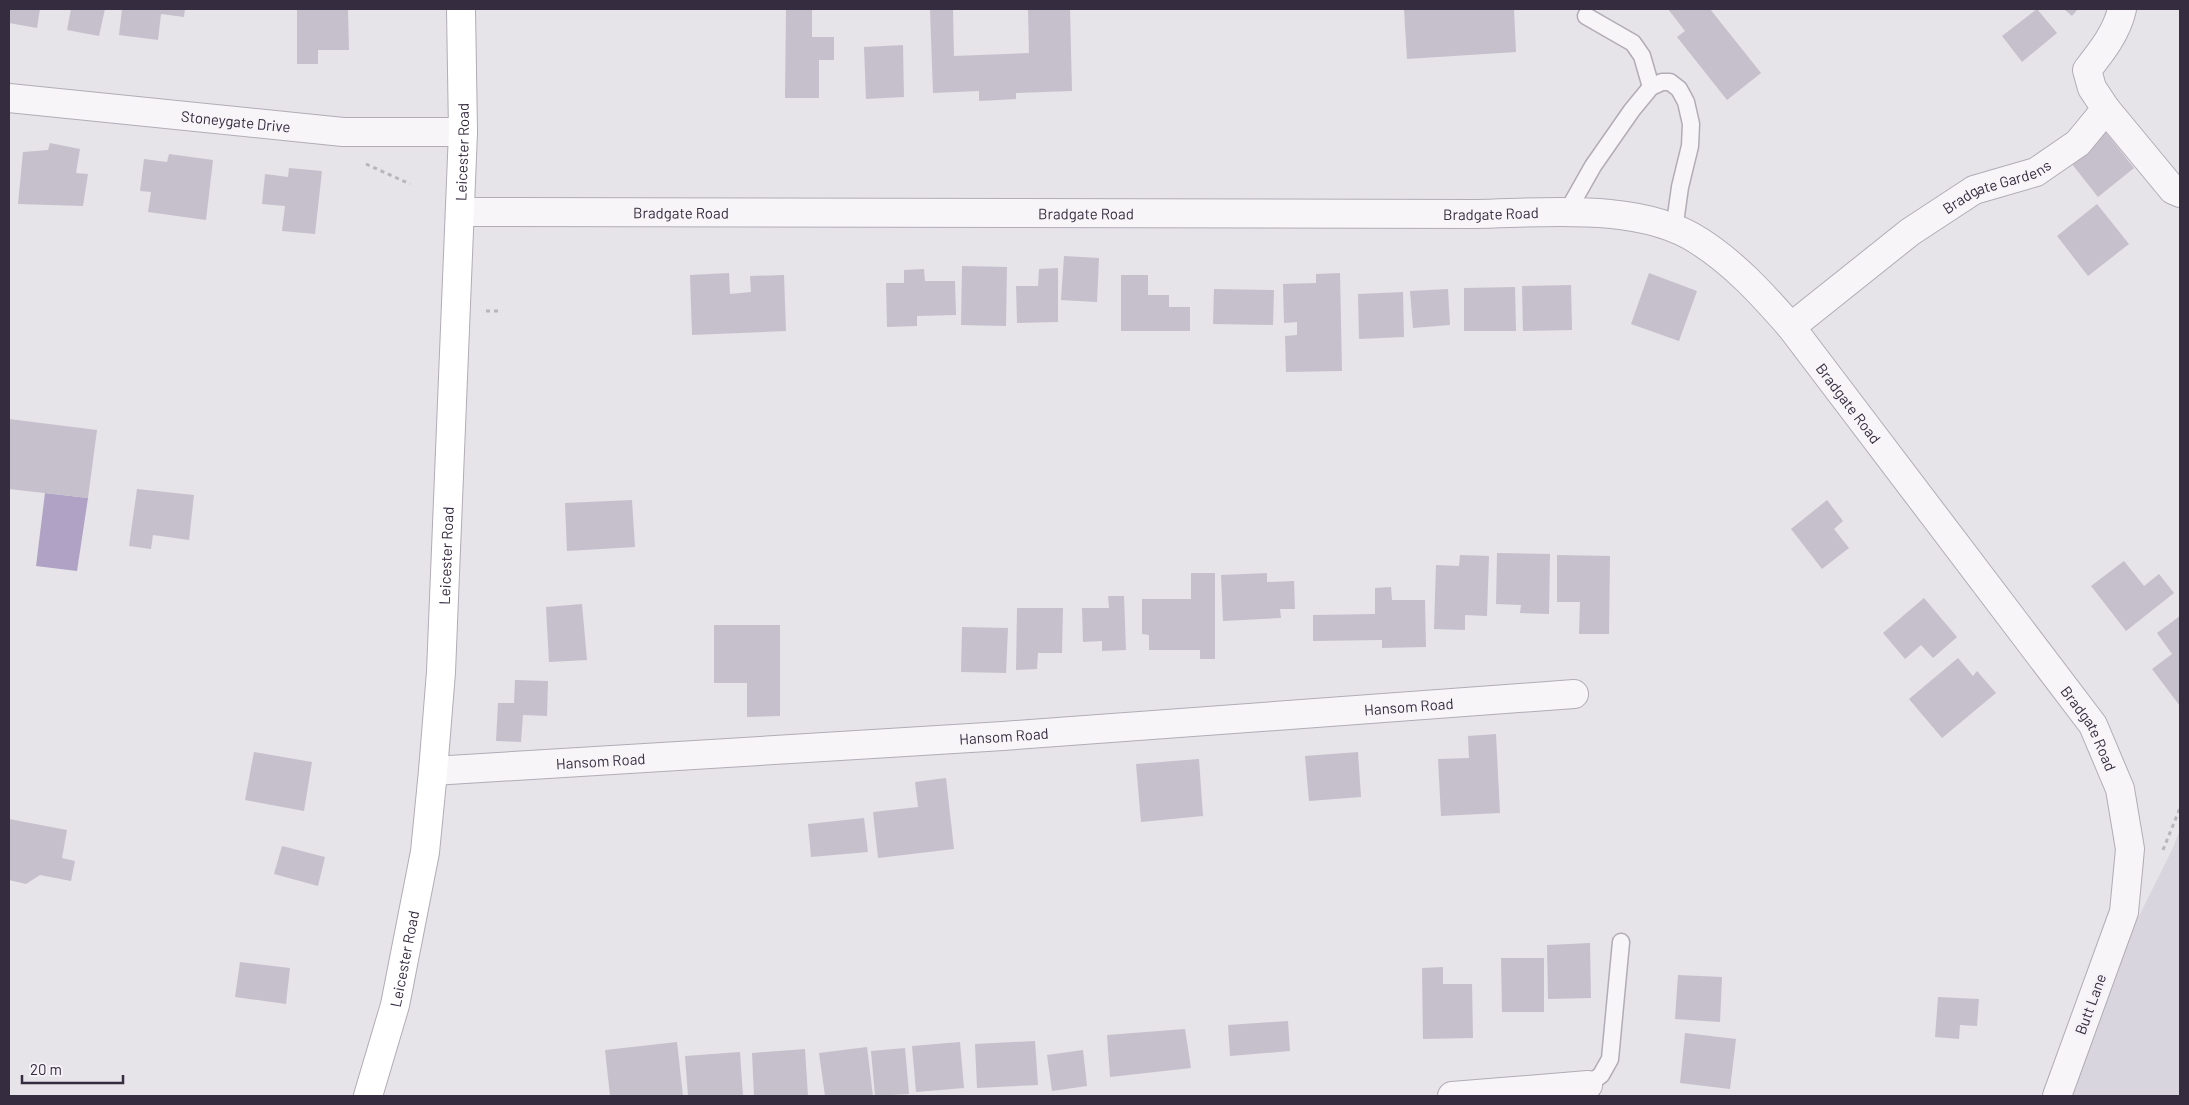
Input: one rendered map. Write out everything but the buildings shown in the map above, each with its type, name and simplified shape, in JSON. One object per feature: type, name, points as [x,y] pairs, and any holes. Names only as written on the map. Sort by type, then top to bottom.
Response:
[{"type":"main road","name":"Leicester Road","points":[[368,1096],[395,1005],[425,852],[433,771],[441,672],[463,132],[461,9]]},
{"type":"street","points":[[2122,9],[2120,20],[2105,48],[2087,70],[2092,88],[2106,110],[2173,190],[2180,193]]},
{"type":"street","name":"Stoneygate Drive","points":[[9,98],[343,132],[463,132]]},
{"type":"street","name":"Bradgate Gardens","points":[[1790,327],[1910,232],[1974,190],[2036,172],[2078,142],[2106,110]]},
{"type":"street","name":"Bradgate Road","points":[[460,212],[1476,214],[1567,212],[1622,214],[1649,220],[1698,240],[1724,259],[1758,291],[1790,327],[2093,725],[2120,789],[2129,841],[2130,849],[2124,912]]},
{"type":"street","name":"Hansom Road","points":[[433,771],[1003,736],[1574,694]]},
{"type":"street","name":"Butt Lane","points":[[2056,1096],[2124,912]]},
{"type":"street","points":[[1452,1096],[1587,1090]]},
{"type":"lane","points":[[1586,16],[1633,43],[1642,56],[1651,87]]},
{"type":"lane","points":[[1567,212],[1593,166],[1632,110],[1651,87],[1662,82],[1670,82],[1679,89],[1686,102],[1691,124],[1690,146],[1680,187],[1674,230]]},
{"type":"lane","points":[[1587,1090],[1601,1075],[1610,1059],[1622,942]]},
{"type":"shaded area","points":[[45,493],[88,498],[77,571],[36,566]]},
{"type":"shaded area","points":[[2180,830],[2180,1096],[2066,1096],[2126,942]]}]
